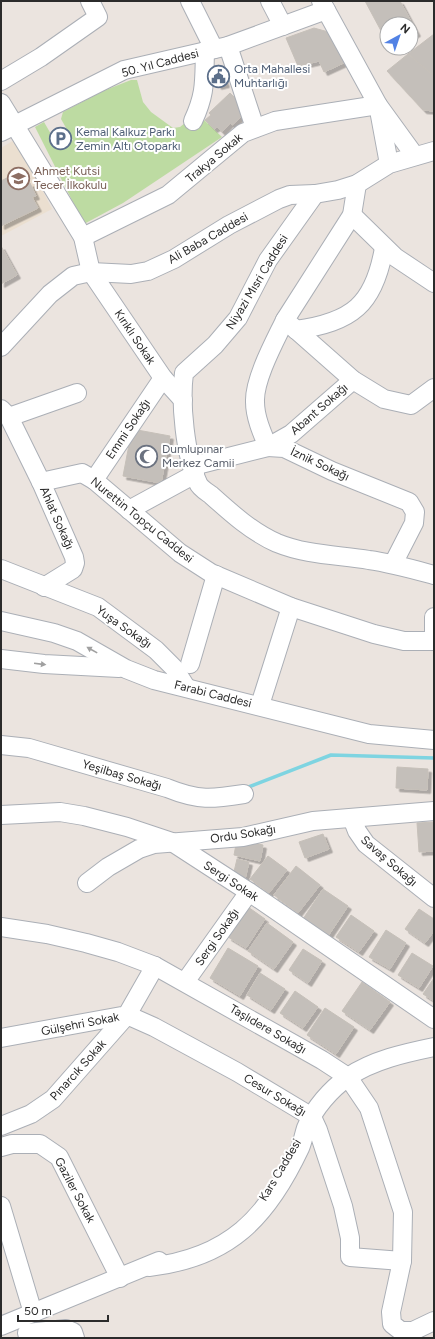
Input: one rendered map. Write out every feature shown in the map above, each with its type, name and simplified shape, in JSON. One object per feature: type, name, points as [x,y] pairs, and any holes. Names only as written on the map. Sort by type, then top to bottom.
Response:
[{"type":"street","points":[[1,82],[41,57],[98,17],[90,1]]},
{"type":"street","points":[[190,1],[216,48],[255,128]]},
{"type":"street","points":[[270,1],[283,26]]},
{"type":"street","points":[[323,5],[378,105],[415,156]]},
{"type":"street","name":"50. Yıl Caddesi","points":[[8,128],[124,70],[216,48],[283,26],[323,5]]},
{"type":"street","points":[[193,121],[202,102],[204,87],[216,48]]},
{"type":"street","points":[[1,103],[8,128],[83,237],[91,272]]},
{"type":"street","points":[[378,105],[389,164]]},
{"type":"street","name":"Trakya Sokak","points":[[83,237],[168,195],[243,133],[275,120],[378,105]]},
{"type":"street","name":"Ali Baba Caddesi","points":[[1,345],[50,294],[64,282],[79,273],[91,272],[131,274],[148,271],[174,259],[229,224],[279,199],[290,195],[315,194],[357,184],[389,164],[434,151]]},
{"type":"street","points":[[268,447],[260,429],[255,401],[261,373],[352,215],[357,184]]},
{"type":"street","name":"Niyazi Mısri Caddesi","points":[[315,194],[268,260],[238,318],[214,345],[184,373],[183,400],[187,441],[194,470],[199,484],[229,512],[254,530],[278,543],[338,557],[393,564],[434,575]]},
{"type":"street","points":[[352,215],[395,258],[434,284]]},
{"type":"street","points":[[290,325],[322,326],[339,320],[365,301],[378,274],[384,248]]},
{"type":"street","name":"Kırıklı Sokak","points":[[91,272],[163,378],[183,400]]},
{"type":"street","points":[[290,325],[352,380],[384,399],[399,404],[411,405],[434,388]]},
{"type":"street","name":"Emmi Sokağı","points":[[94,480],[163,378]]},
{"type":"street","name":"Abant Sokağı","points":[[129,510],[194,470],[268,447],[291,434],[352,380]]},
{"type":"street","points":[[41,482],[5,413],[77,393]]},
{"type":"street","name":"İznik Sokağı","points":[[268,447],[284,448],[332,471],[409,502],[415,512],[414,523],[393,564]]},
{"type":"street","name":"Nurettin Topçu Caddesi","points":[[41,482],[82,473],[94,480],[180,553],[216,575],[291,607],[374,634],[404,640],[434,641]]},
{"type":"street","name":"Ahlat Sokağı","points":[[41,482],[74,557],[75,563],[73,569],[44,586]]},
{"type":"street","name":"Yuşa Sokağı","points":[[1,569],[98,607],[123,623],[156,650],[174,668],[186,687]]},
{"type":"street","points":[[190,664],[216,575]]},
{"type":"street","points":[[260,705],[291,607]]},
{"type":"street","points":[[434,617],[434,634]]},
{"type":"street","name":"Farabi Caddesi","points":[[1,621],[54,633],[77,641],[126,669],[154,680],[260,705],[369,734],[434,740]]},
{"type":"street","points":[[1,658],[44,664],[112,666],[126,669]]},
{"type":"street","name":"Yeşilbaş Sokağı","points":[[1,745],[29,748],[167,788],[187,796],[217,798],[244,794]]},
{"type":"street","name":"Ordu Sokağı","points":[[87,883],[108,867],[139,849],[154,844],[243,837],[313,821],[434,811]]},
{"type":"street","name":"Sergi Sokak","points":[[1,816],[60,812],[84,816],[127,827],[172,842],[249,892],[434,1019]]},
{"type":"street","name":"Savaş Sokağı","points":[[352,818],[357,831],[366,844],[434,898]]},
{"type":"street","name":"Sergi Sokağı","points":[[185,982],[249,892]]},
{"type":"street","name":"Taşlıdere Sokağı","points":[[1,927],[47,934],[86,943],[118,952],[155,966],[348,1077],[369,1108],[403,1212],[402,1261],[391,1312],[392,1324],[401,1331],[413,1331],[434,1320]]},
{"type":"street","name":"Gülşehri Sokak","points":[[1,1038],[127,1015],[155,966]]},
{"type":"street","name":"Cesur Sokağı","points":[[127,1015],[154,1027],[237,1072],[318,1130],[343,1206],[349,1233],[350,1257],[402,1261]]},
{"type":"street","name":"Pınarcık Sokak","points":[[1,1126],[31,1114],[53,1099],[127,1015]]},
{"type":"street","name":"Kars Caddesi","points":[[1,1326],[149,1267],[167,1265],[208,1251],[228,1242],[249,1225],[278,1189],[303,1142],[309,1123],[323,1100],[348,1077],[368,1065],[434,1047]]},
{"type":"street","name":"Gaziler Sokak","points":[[1,1147],[12,1144],[40,1144],[59,1157],[120,1278]]},
{"type":"street","points":[[1,1206],[33,1313],[26,1335],[66,1329],[73,1332],[75,1338]]},
{"type":"shaded area","name":"Ahmet Kutsi Tecer İlkokulu","points":[[16,139],[52,209],[1,236],[1,148]]},
{"type":"green space","points":[[131,80],[137,80],[143,102],[151,112],[173,128],[180,127],[190,119],[203,119],[222,137],[123,203],[84,224],[35,127],[44,122],[59,148],[73,140],[61,119],[63,112],[103,91]]},
{"type":"building","points":[[365,1],[400,1],[408,16],[379,16],[379,27]]},
{"type":"building","points":[[314,28],[332,33],[348,61],[324,72],[319,61],[298,66],[286,38]]},
{"type":"building","points":[[434,34],[434,76],[410,56],[419,56],[419,46]]},
{"type":"building","points":[[406,56],[410,56],[434,76],[434,111],[423,110],[387,71]]},
{"type":"building","name":"Orta Mahallesi Muhtarlığı","points":[[219,65],[226,84],[218,86],[211,68]]},
{"type":"building","points":[[230,93],[236,99],[237,98],[247,111],[232,125],[230,123],[222,132],[217,127],[214,129],[205,120],[211,115],[209,113]]},
{"type":"building","points":[[20,171],[27,185],[30,183],[36,196],[32,197],[38,208],[1,226],[1,181]]},
{"type":"building","points":[[1,246],[17,275],[1,284]]},
{"type":"building","name":"Dumlupınar Merkez Camii","points":[[132,429],[170,436],[161,483],[123,476]]},
{"type":"building","points":[[397,767],[428,769],[427,790],[396,788]]},
{"type":"building","points":[[434,822],[434,851],[419,852],[417,823]]},
{"type":"building","points":[[323,834],[329,849],[305,858],[299,842]]},
{"type":"building","points":[[237,839],[263,845],[260,861],[234,855]]},
{"type":"building","points":[[268,856],[287,870],[269,893],[250,879]]},
{"type":"building","points":[[237,859],[249,862],[245,879],[233,876]]},
{"type":"building","points":[[296,866],[320,885],[298,913],[274,895]]},
{"type":"building","points":[[323,889],[348,906],[328,936],[303,919]]},
{"type":"building","points":[[248,907],[265,919],[246,948],[228,937]]},
{"type":"building","points":[[419,909],[434,919],[434,931],[425,943],[405,929]]},
{"type":"building","points":[[351,915],[374,931],[359,952],[336,937]]},
{"type":"building","points":[[267,923],[293,942],[274,969],[248,951]]},
{"type":"building","points":[[386,930],[406,943],[390,969],[369,957]]},
{"type":"building","points":[[228,948],[258,966],[240,996],[210,978]]},
{"type":"building","points":[[303,949],[322,961],[308,983],[289,970]]},
{"type":"building","points":[[412,953],[433,966],[419,988],[398,975]]},
{"type":"building","points":[[260,973],[285,989],[271,1010],[247,995]]},
{"type":"building","points":[[434,978],[434,1001],[423,994]]},
{"type":"building","points":[[362,982],[390,1002],[370,1030],[342,1011]]},
{"type":"building","points":[[295,991],[318,1007],[303,1028],[280,1013]]},
{"type":"building","points":[[325,1008],[354,1027],[336,1054],[307,1035]]},
{"type":"waterway","points":[[246,788],[331,755],[434,758]]},
{"type":"place","name":"Orta Mahallesi Muhtarlığı","points":[[218,76]]},
{"type":"place","name":"Kemal Kalkuz Parkı Zemin Altı Otoparkı","points":[[61,139]]},
{"type":"place","name":"Ahmet Kutsi Tecer İlkokulu","points":[[19,178]]},
{"type":"place","name":"Dumlupınar Merkez Camii","points":[[147,456]]}]
